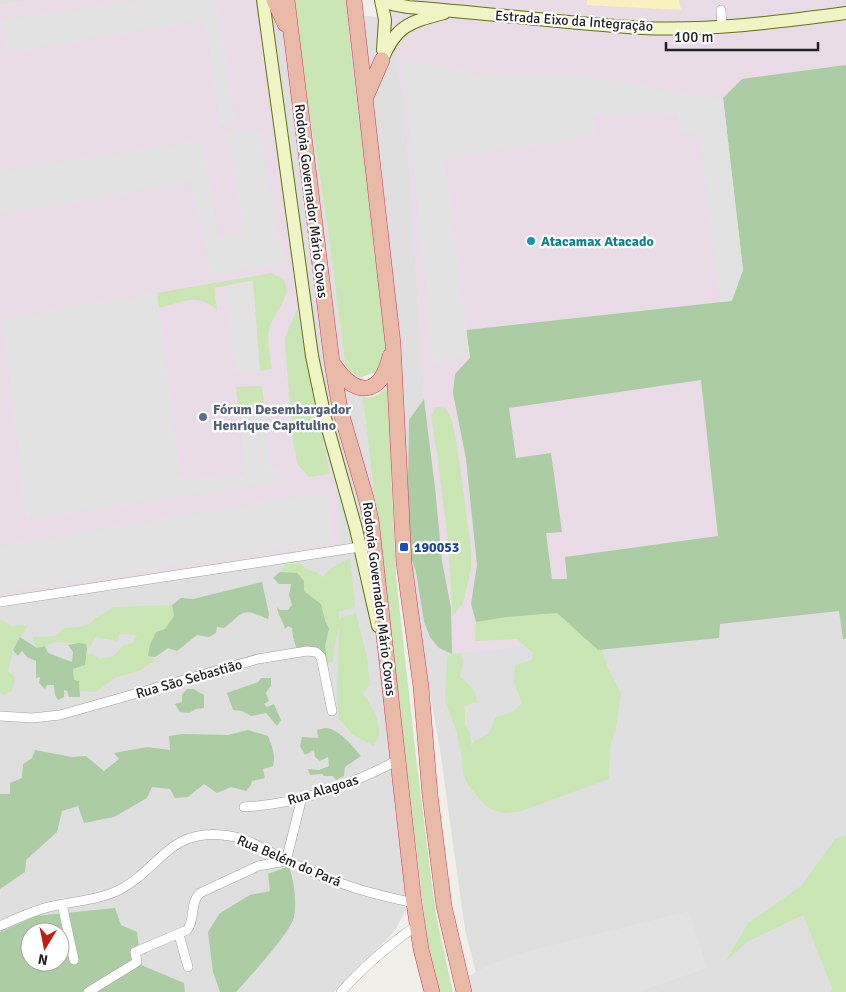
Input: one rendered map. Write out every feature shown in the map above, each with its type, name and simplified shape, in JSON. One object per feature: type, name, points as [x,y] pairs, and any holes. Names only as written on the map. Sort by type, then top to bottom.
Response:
[{"type":"highway","points":[[274,0],[291,38]]},
{"type":"highway","name":"Rodovia Governador Mário Covas","points":[[287,0],[332,362],[340,409],[368,506],[414,903],[421,949],[432,992]]},
{"type":"highway","points":[[354,0],[393,344],[404,563],[421,688],[430,795],[444,906],[464,992]]},
{"type":"highway","points":[[365,98],[382,60]]},
{"type":"highway","points":[[332,362],[349,383],[358,387],[371,387],[386,374],[393,344]]},
{"type":"main road","points":[[263,0],[312,356],[327,426],[360,547],[375,616],[386,649]]},
{"type":"main road","points":[[381,0],[386,25],[382,60]]},
{"type":"main road","name":"Estrada Eixo da Integração","points":[[385,0],[398,5],[451,11],[642,28],[697,28],[846,13]]},
{"type":"main road","name":"Estrada Eixo da Integração","points":[[382,60],[391,41],[405,27],[417,21],[451,11]]},
{"type":"street","points":[[721,10],[722,26]]},
{"type":"street","points":[[0,602],[360,547]]},
{"type":"street","name":"Rua São Sebastião","points":[[0,716],[32,718],[60,715],[258,660],[307,651],[316,652],[321,657],[332,711]]},
{"type":"street","name":"Rua Alagoas","points":[[244,807],[278,804],[356,781],[398,760]]},
{"type":"street","points":[[88,992],[137,962],[135,952],[179,935],[190,927],[194,902],[200,893],[258,866],[286,861],[302,797]]},
{"type":"street","name":"Rua Belém do Pará","points":[[0,926],[30,912],[103,896],[122,888],[141,875],[167,850],[179,842],[208,834],[238,838],[262,846],[286,861],[352,887],[414,903]]},
{"type":"street","points":[[62,904],[74,960]]},
{"type":"street","points":[[341,992],[357,973],[374,958],[417,925]]},
{"type":"street","points":[[179,935],[188,967]]},
{"type":"shaded area","points":[[0,0],[338,0],[360,15],[408,21],[846,26],[846,992],[481,992],[465,930],[440,750],[391,470],[321,8],[386,576],[406,909],[395,931],[334,992],[0,992]]},
{"type":"shaded area","points":[[30,0],[258,0],[320,418],[335,478],[340,544],[0,596],[0,5]]},
{"type":"shaded area","points":[[145,0],[214,0],[216,2],[235,121],[220,125],[205,20],[7,53],[2,20]]},
{"type":"shaded area","points":[[386,0],[846,0],[846,611],[452,654],[424,399],[405,112]]},
{"type":"shaded area","points":[[402,60],[488,76],[579,75],[695,96],[723,98],[743,270],[732,301],[720,302],[700,135],[681,134],[677,113],[594,116],[593,136],[445,159],[470,358],[434,362]]},
{"type":"shaded area","points":[[259,130],[284,263],[210,276],[204,231],[189,182],[0,215],[0,171],[202,141],[219,238],[245,232],[227,134]]},
{"type":"shaded area","points":[[252,281],[260,371],[235,374],[227,285]]},
{"type":"shaded area","points":[[157,293],[180,477],[190,480],[244,475],[239,413],[265,410],[270,470],[278,470],[283,482],[26,519],[3,319]]},
{"type":"shaded area","points":[[328,492],[331,542],[0,593],[0,546]]},
{"type":"shaded area","points":[[689,911],[707,968],[638,992],[472,992],[469,976],[488,965],[528,951]]},
{"type":"green space","points":[[295,0],[346,0],[352,65],[380,279],[387,357],[378,371],[362,377],[346,370],[328,228],[299,44]]},
{"type":"green space","points":[[846,65],[846,639],[843,639],[839,611],[720,624],[719,638],[598,650],[557,613],[507,617],[476,622],[471,604],[477,565],[466,459],[453,393],[455,374],[470,358],[466,330],[731,301],[743,270],[723,98],[742,79]],"holes":[[[701,380],[718,536],[565,557],[567,579],[552,579],[546,533],[562,532],[551,453],[516,458],[509,408]]]},
{"type":"green space","points":[[271,273],[284,279],[287,290],[285,298],[271,322],[268,336],[272,369],[260,371],[253,279],[252,281],[214,288],[217,310],[209,304],[195,300],[182,301],[158,308],[157,293]]},
{"type":"green space","points":[[297,309],[330,474],[309,477],[298,465],[294,448],[285,347],[285,337]]},
{"type":"green space","points":[[391,384],[391,470],[396,577],[436,916],[453,992],[440,992],[427,938],[363,397],[379,395]]},
{"type":"green space","points":[[262,386],[265,410],[239,413],[236,387]]},
{"type":"green space","points":[[424,399],[442,561],[451,608],[452,654],[439,648],[430,637],[424,622],[416,572],[407,545],[409,420]]},
{"type":"green space","points":[[436,407],[446,408],[452,420],[471,549],[471,569],[463,603],[453,616],[447,533],[431,416]]},
{"type":"green space","points":[[350,558],[355,607],[339,612],[339,621],[342,617],[356,613],[367,657],[370,686],[362,692],[374,712],[379,730],[379,736],[374,746],[353,735],[339,719],[337,700],[339,628],[334,646],[333,661],[328,664],[325,646],[329,629],[321,604],[304,591],[304,581],[297,574],[280,572],[286,564],[302,564],[305,569],[316,572],[323,577],[329,569]]},
{"type":"green space","points":[[280,572],[297,573],[304,581],[304,591],[321,604],[329,629],[325,646],[328,664],[309,646],[297,650],[292,628],[288,626],[285,629],[277,607],[280,610],[288,610],[292,605],[289,595],[291,584],[279,584],[273,578]]},
{"type":"green space","points":[[262,582],[269,614],[268,619],[253,613],[244,613],[224,628],[217,627],[216,633],[209,637],[197,635],[177,651],[168,648],[155,657],[148,656],[150,645],[156,632],[165,629],[174,616],[172,605],[181,598],[193,599]]},
{"type":"green space","points":[[172,605],[175,616],[148,656],[156,660],[139,671],[115,678],[96,692],[79,691],[80,686],[74,680],[73,669],[85,656],[92,653],[99,659],[112,657],[124,645],[133,643],[137,635],[119,634],[118,641],[95,637],[91,646],[87,649],[86,644],[57,642],[37,648],[33,641],[33,637],[55,636],[64,628],[80,627],[91,623],[113,607]]},
{"type":"green space","points":[[557,613],[602,649],[608,668],[621,693],[616,728],[610,747],[609,779],[519,812],[505,813],[495,811],[486,806],[468,785],[463,774],[457,733],[445,701],[447,657],[452,654],[461,653],[463,661],[460,677],[472,688],[475,694],[477,702],[463,707],[471,746],[475,741],[490,732],[495,718],[514,711],[522,703],[514,683],[515,665],[532,660],[533,653],[517,639],[475,641],[476,622],[507,617]]},
{"type":"green space","points":[[0,619],[12,627],[19,625],[28,626],[13,650],[8,671],[15,678],[12,691],[4,695],[0,693]]},
{"type":"green space","points":[[20,637],[37,648],[45,646],[48,653],[72,662],[73,652],[68,645],[86,644],[85,665],[73,669],[74,680],[79,681],[80,697],[69,697],[67,691],[64,690],[64,697],[58,700],[55,695],[54,685],[47,685],[45,689],[39,683],[40,677],[36,678],[36,661],[27,657],[22,651],[18,656],[13,650]]},
{"type":"green space","points":[[261,678],[271,678],[271,686],[266,693],[269,701],[264,704],[267,707],[274,704],[281,720],[277,726],[266,713],[251,716],[242,711],[233,710],[227,693],[258,682]]},
{"type":"green space","points":[[187,689],[193,689],[204,695],[204,708],[196,709],[189,713],[180,712],[175,704],[182,702],[182,695]]},
{"type":"green space","points":[[325,728],[336,731],[361,756],[345,767],[344,776],[336,780],[333,776],[324,776],[322,774],[310,775],[308,769],[319,770],[329,766],[328,757],[320,761],[315,757],[314,750],[305,755],[300,746],[302,737],[318,738],[317,730]]},
{"type":"green space","points":[[248,730],[268,736],[274,758],[273,766],[263,769],[265,778],[252,781],[246,791],[231,787],[217,793],[204,784],[188,797],[175,798],[170,789],[152,787],[147,798],[114,817],[84,823],[78,806],[62,811],[57,832],[26,860],[25,872],[0,889],[0,794],[10,794],[10,783],[22,778],[23,764],[32,758],[35,750],[72,757],[86,756],[104,771],[119,759],[114,753],[147,747],[170,750],[169,736],[183,734],[228,735]]},
{"type":"green space","points":[[846,835],[846,992],[830,992],[832,988],[803,915],[747,942],[725,962],[748,923],[801,886],[835,839]]},
{"type":"green space","points":[[289,866],[295,898],[295,911],[291,924],[268,955],[236,992],[220,992],[213,972],[208,932],[220,913],[250,895],[270,891],[268,874]]},
{"type":"green space","points":[[115,908],[121,925],[137,932],[141,965],[184,983],[185,992],[0,992],[0,932],[20,923],[20,972],[70,972],[70,922],[22,922],[36,916]]},
{"type":"sand","points":[[587,0],[679,0],[681,10],[587,5]]},
{"type":"place","name":"Atacamax Atacado","points":[[531,241]]},
{"type":"place","name":"Fórum Desembargador Henrique Capitulino","points":[[203,417]]},
{"type":"place","name":"190053","points":[[404,547]]}]
